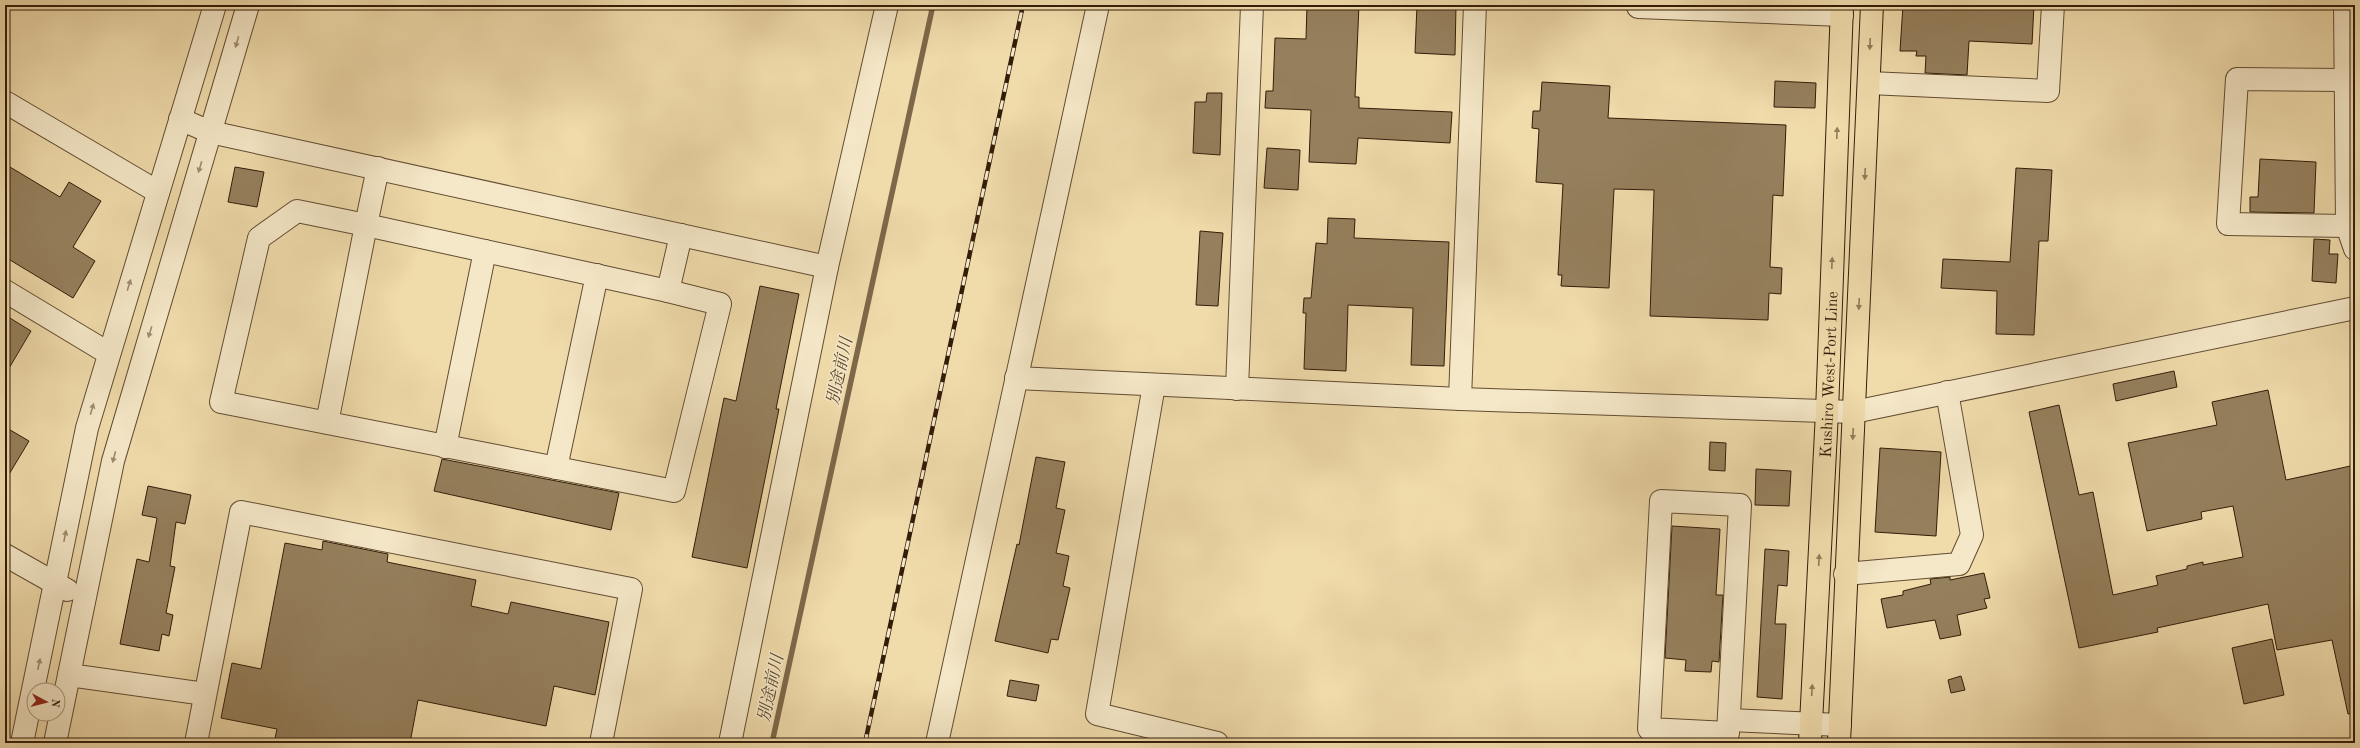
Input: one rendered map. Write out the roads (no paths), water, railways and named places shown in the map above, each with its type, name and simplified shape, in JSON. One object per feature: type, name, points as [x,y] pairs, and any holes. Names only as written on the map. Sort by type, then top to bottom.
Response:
[{"type":"main road","name":"Kushiro West-Port Line","points":[[1840,734],[1872,5]]},
{"type":"main road","name":"Kushiro West-Port Line","points":[[1810,733],[1827,412],[1842,10]]},
{"type":"street","points":[[22,743],[87,428],[108,352],[215,5]]},
{"type":"street","points":[[55,743],[113,461],[248,5]]},
{"type":"street","points":[[730,743],[827,267],[887,5]]},
{"type":"street","points":[[937,743],[1098,5]]},
{"type":"street","points":[[1237,389],[1252,5]]},
{"type":"street","points":[[1460,399],[1475,5]]},
{"type":"street","points":[[1638,5],[1638,7],[1842,10]]},
{"type":"street","points":[[1869,83],[2048,91],[2053,5]]},
{"type":"street","points":[[2345,5],[2345,80],[2352,240],[2228,224],[2237,79],[2345,80]]},
{"type":"street","points":[[5,102],[158,192]]},
{"type":"street","points":[[180,119],[210,132],[827,267]]},
{"type":"street","points":[[327,423],[378,168]]},
{"type":"street","points":[[297,211],[485,251],[668,291],[720,304],[674,492],[221,402],[259,238],[297,211]]},
{"type":"street","points":[[668,291],[681,235]]},
{"type":"street","points":[[445,447],[485,251]]},
{"type":"street","points":[[556,468],[597,275]]},
{"type":"street","points":[[5,291],[108,352]]},
{"type":"street","points":[[1016,378],[1460,399],[1854,412],[2355,308]]},
{"type":"street","points":[[1154,385],[1097,714],[1217,743]]},
{"type":"street","points":[[1846,574],[1960,564],[1972,535],[1947,392]]},
{"type":"street","points":[[1661,501],[1740,505],[1729,720],[1728,733],[1649,729],[1661,501]]},
{"type":"street","points":[[196,743],[241,512],[632,589],[601,743]]},
{"type":"street","points":[[5,555],[85,601]]},
{"type":"street","points":[[69,675],[205,694]]},
{"type":"street","points":[[1729,720],[1810,733],[1840,734]]},
{"type":"waterway","name":"別途前川","points":[[772,743],[933,5]]},
{"type":"railway","points":[[865,743],[1023,5]]}]
